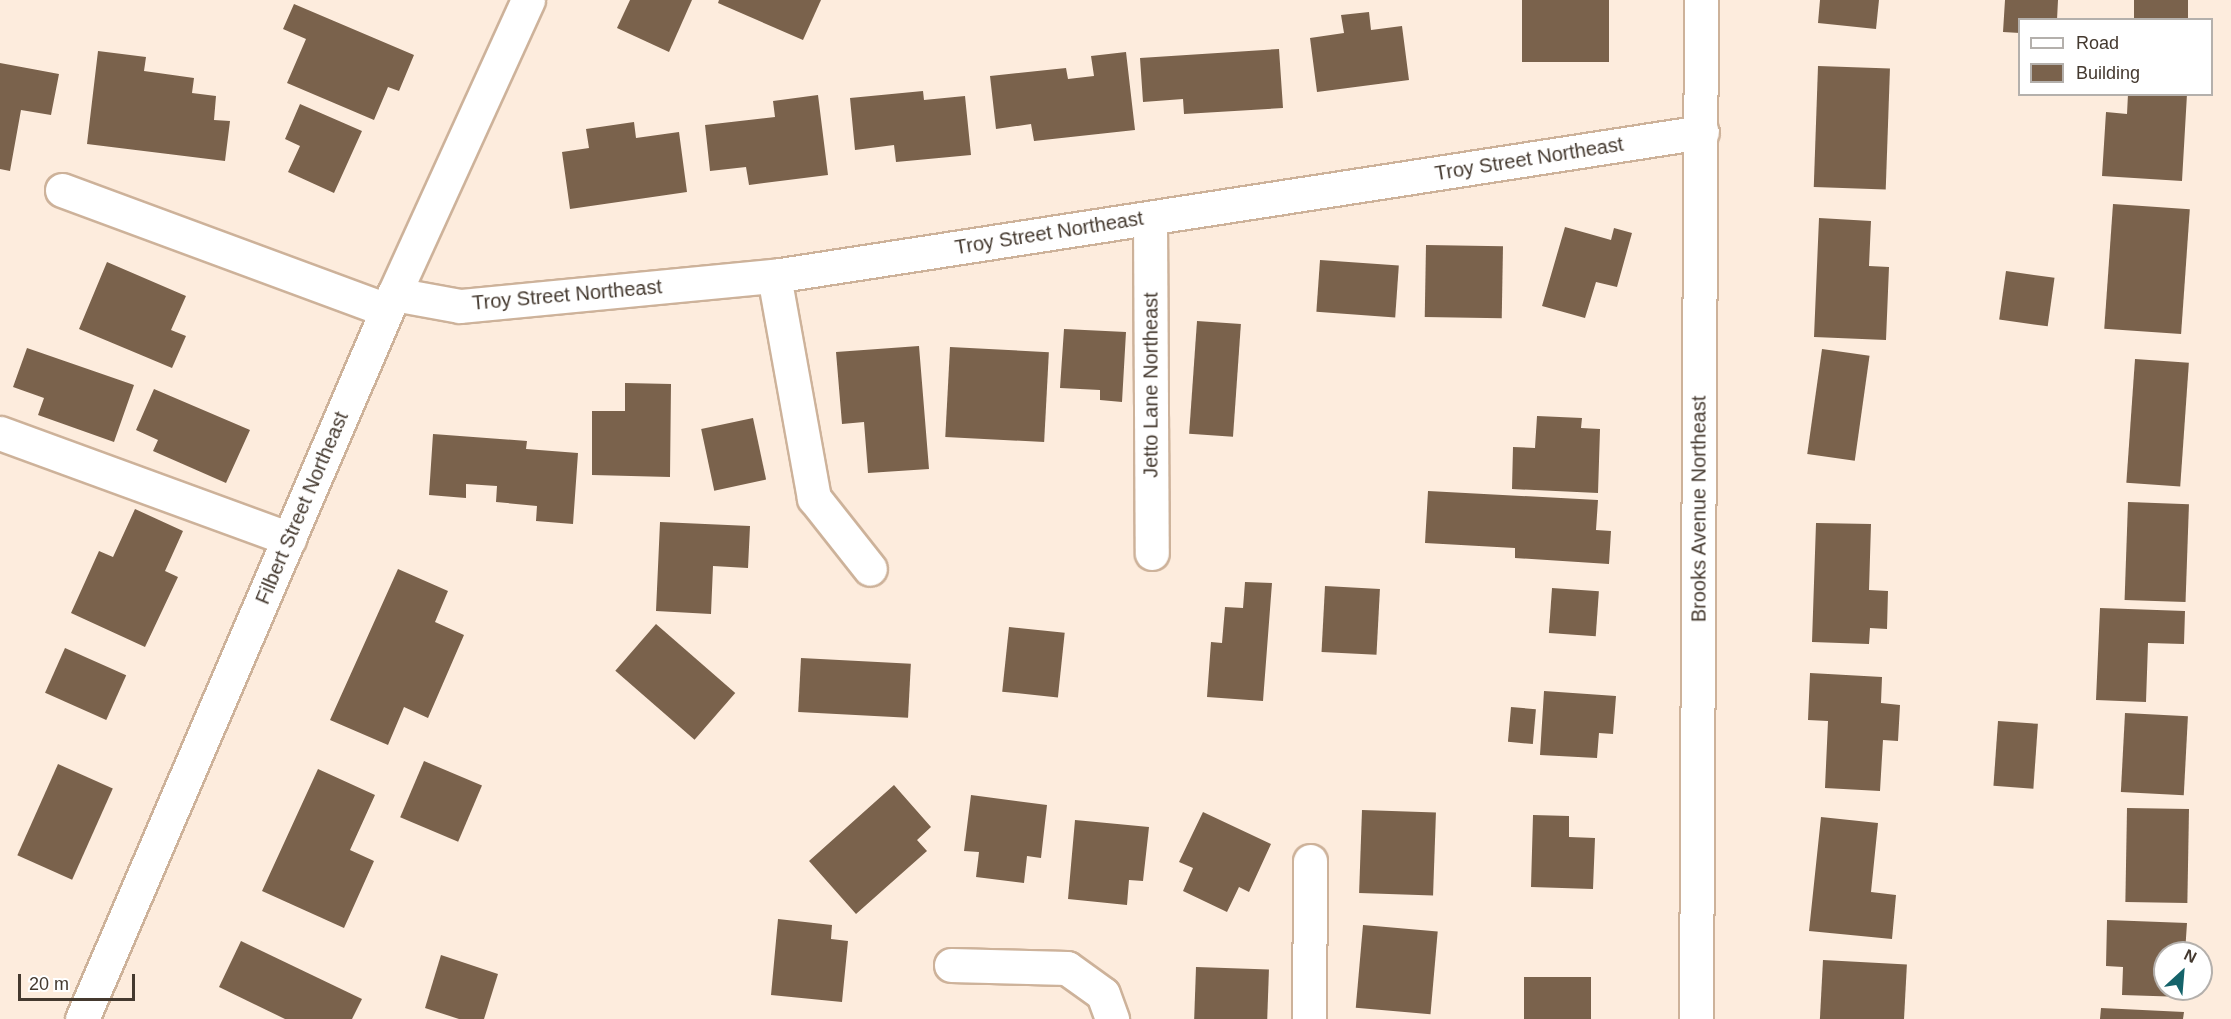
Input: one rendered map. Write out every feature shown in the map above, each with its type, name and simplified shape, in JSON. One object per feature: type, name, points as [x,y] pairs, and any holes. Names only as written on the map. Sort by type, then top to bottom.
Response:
[{"type":"street","name":"Filbert Street Northeast","points":[[82,1019],[391,302],[528,0]]},
{"type":"street","name":"Brooks Avenue Northeast","points":[[1696,1019],[1701,0]]},
{"type":"street","name":"Troy Street Northeast","points":[[62,190],[391,302],[460,306],[774,276],[1702,132]]},
{"type":"street","name":"Jetto Lane Northeast","points":[[1150,218],[1152,554]]},
{"type":"street","points":[[774,276],[814,498],[870,569]]},
{"type":"street","points":[[0,433],[289,539]]},
{"type":"street","points":[[1309,1019],[1310,861]]},
{"type":"street","points":[[951,965],[1066,968],[1103,994],[1112,1019]]},
{"type":"building","points":[[630,0],[692,0],[669,52],[617,28]]},
{"type":"building","points":[[719,0],[821,0],[803,40],[718,3]]},
{"type":"building","points":[[1522,0],[1609,0],[1609,62],[1522,62]]},
{"type":"building","points":[[1820,0],[1879,0],[1876,29],[1818,23]]},
{"type":"building","points":[[2005,0],[2058,0],[2057,18],[2018,18],[2018,33],[2003,32]]},
{"type":"building","points":[[2134,0],[2188,0],[2188,18],[2134,18]]},
{"type":"building","points":[[294,4],[414,55],[399,91],[388,87],[374,120],[287,83],[306,39],[283,29]]},
{"type":"building","points":[[1369,12],[1371,30],[1402,26],[1409,80],[1317,92],[1310,38],[1344,33],[1341,15]]},
{"type":"building","points":[[1279,49],[1283,108],[1184,114],[1183,99],[1143,102],[1140,58]]},
{"type":"building","points":[[98,51],[146,57],[144,71],[194,78],[192,93],[216,96],[214,120],[230,121],[225,161],[87,144]]},
{"type":"building","points":[[1126,52],[1135,130],[1034,141],[1031,124],[996,129],[990,76],[1066,68],[1068,79],[1094,76],[1091,56]]},
{"type":"building","points":[[0,63],[59,74],[51,115],[21,110],[10,171],[0,169]]},
{"type":"building","points":[[1818,66],[1890,69],[1886,189],[1814,187]]},
{"type":"building","points":[[923,91],[924,100],[965,96],[971,155],[896,162],[894,145],[855,150],[850,98]]},
{"type":"building","points":[[818,95],[828,175],[749,185],[746,167],[710,171],[705,125],[775,117],[773,101]]},
{"type":"building","points":[[2128,96],[2187,96],[2182,181],[2102,176],[2106,112],[2127,114]]},
{"type":"building","points":[[300,104],[362,131],[334,193],[288,172],[300,146],[285,139]]},
{"type":"building","points":[[634,122],[636,138],[679,132],[687,192],[570,209],[562,152],[589,148],[586,129]]},
{"type":"building","points":[[2113,204],[2190,209],[2181,334],[2104,329]]},
{"type":"building","points":[[1819,218],[1871,221],[1869,266],[1889,267],[1886,340],[1814,337]]},
{"type":"building","points":[[1565,227],[1611,240],[1614,228],[1632,233],[1617,287],[1596,282],[1585,318],[1542,306]]},
{"type":"building","points":[[1426,245],[1503,246],[1502,318],[1425,317]]},
{"type":"building","points":[[1320,260],[1399,266],[1395,317],[1316,312]]},
{"type":"building","points":[[107,262],[186,296],[171,330],[186,336],[172,368],[79,329]]},
{"type":"building","points":[[2006,271],[2055,278],[2048,326],[1999,320]]},
{"type":"building","points":[[1197,321],[1241,324],[1233,437],[1189,434]]},
{"type":"building","points":[[1064,329],[1126,332],[1122,402],[1100,400],[1100,390],[1060,388]]},
{"type":"building","points":[[919,346],[929,469],[868,473],[864,422],[842,424],[836,352]]},
{"type":"building","points":[[950,347],[1049,352],[1044,442],[945,437]]},
{"type":"building","points":[[27,348],[134,385],[114,442],[38,415],[44,398],[13,387]]},
{"type":"building","points":[[1822,349],[1870,356],[1855,461],[1807,454]]},
{"type":"building","points":[[2135,359],[2189,363],[2180,486],[2126,483]]},
{"type":"building","points":[[625,383],[671,384],[670,477],[592,475],[592,411],[625,411]]},
{"type":"building","points":[[154,389],[250,430],[226,483],[153,451],[158,440],[136,430]]},
{"type":"building","points":[[1537,416],[1582,418],[1581,428],[1600,429],[1598,493],[1512,489],[1513,447],[1535,448]]},
{"type":"building","points":[[753,418],[766,480],[714,491],[701,429]]},
{"type":"building","points":[[433,434],[527,441],[526,449],[578,453],[573,524],[536,521],[537,506],[496,502],[497,486],[466,484],[466,498],[429,495]]},
{"type":"building","points":[[1428,491],[1598,500],[1596,530],[1611,531],[1609,564],[1515,558],[1515,548],[1425,543]]},
{"type":"building","points":[[2128,502],[2189,504],[2186,602],[2125,600]]},
{"type":"building","points":[[135,509],[183,531],[165,571],[178,577],[145,647],[71,613],[99,551],[113,557]]},
{"type":"building","points":[[660,522],[750,526],[748,568],[713,566],[711,614],[656,611]]},
{"type":"building","points":[[1816,523],[1871,524],[1869,590],[1888,591],[1887,629],[1870,628],[1869,644],[1812,642]]},
{"type":"building","points":[[398,569],[448,591],[435,622],[464,635],[428,718],[404,707],[388,745],[330,720]]},
{"type":"building","points":[[1245,582],[1272,583],[1263,701],[1207,697],[1211,642],[1222,643],[1225,607],[1243,608]]},
{"type":"building","points":[[1325,586],[1380,589],[1376,655],[1322,652]]},
{"type":"building","points":[[1552,588],[1599,591],[1596,636],[1549,633]]},
{"type":"building","points":[[2100,608],[2185,611],[2184,644],[2148,643],[2146,702],[2096,700]]},
{"type":"building","points":[[656,624],[735,693],[695,740],[615,671]]},
{"type":"building","points":[[1009,627],[1065,633],[1058,697],[1002,692]]},
{"type":"building","points":[[65,648],[126,675],[106,720],[45,693]]},
{"type":"building","points":[[801,658],[911,664],[908,718],[798,712]]},
{"type":"building","points":[[1810,673],[1882,677],[1881,703],[1900,705],[1898,741],[1883,740],[1880,791],[1825,788],[1828,721],[1808,720]]},
{"type":"building","points":[[1544,691],[1616,696],[1613,734],[1599,733],[1597,758],[1540,755]]},
{"type":"building","points":[[1511,707],[1536,709],[1533,744],[1508,742]]},
{"type":"building","points":[[2125,713],[2188,716],[2184,795],[2121,792]]},
{"type":"building","points":[[1998,721],[2038,724],[2033,789],[1993,786]]},
{"type":"building","points":[[424,761],[482,786],[458,842],[400,817]]},
{"type":"building","points":[[58,764],[113,788],[72,880],[17,855]]},
{"type":"building","points":[[318,769],[375,795],[350,850],[374,861],[344,928],[262,891]]},
{"type":"building","points":[[894,785],[931,827],[917,840],[927,851],[856,914],[809,861]]},
{"type":"building","points":[[971,795],[1047,805],[1041,858],[1027,856],[1024,883],[976,877],[979,852],[964,851]]},
{"type":"building","points":[[2127,808],[2189,809],[2187,903],[2125,902]]},
{"type":"building","points":[[1362,810],[1436,813],[1433,896],[1359,893]]},
{"type":"building","points":[[1203,812],[1271,844],[1249,892],[1239,887],[1227,912],[1183,891],[1193,868],[1179,862]]},
{"type":"building","points":[[1533,815],[1569,816],[1569,837],[1595,838],[1593,889],[1531,887]]},
{"type":"building","points":[[1821,817],[1878,823],[1871,892],[1896,895],[1892,939],[1809,931]]},
{"type":"building","points":[[1075,820],[1149,827],[1143,881],[1129,880],[1127,905],[1068,899]]},
{"type":"building","points":[[778,919],[832,925],[831,939],[848,941],[842,1002],[771,995]]},
{"type":"building","points":[[2107,920],[2187,923],[2186,941],[2153,941],[2153,996],[2122,995],[2123,967],[2106,966]]},
{"type":"building","points":[[1363,925],[1438,932],[1430,1014],[1356,1008]]},
{"type":"building","points":[[241,941],[362,999],[352,1019],[285,1019],[219,987]]},
{"type":"building","points":[[441,955],[498,974],[484,1019],[459,1019],[425,1008]]},
{"type":"building","points":[[1823,960],[1907,964],[1904,1019],[1820,1019]]},
{"type":"building","points":[[1196,967],[1269,970],[1267,1019],[1194,1019]]},
{"type":"building","points":[[1524,977],[1591,977],[1591,1019],[1524,1019]]},
{"type":"building","points":[[2101,1008],[2184,1012],[2183,1019],[2100,1019]]}]
